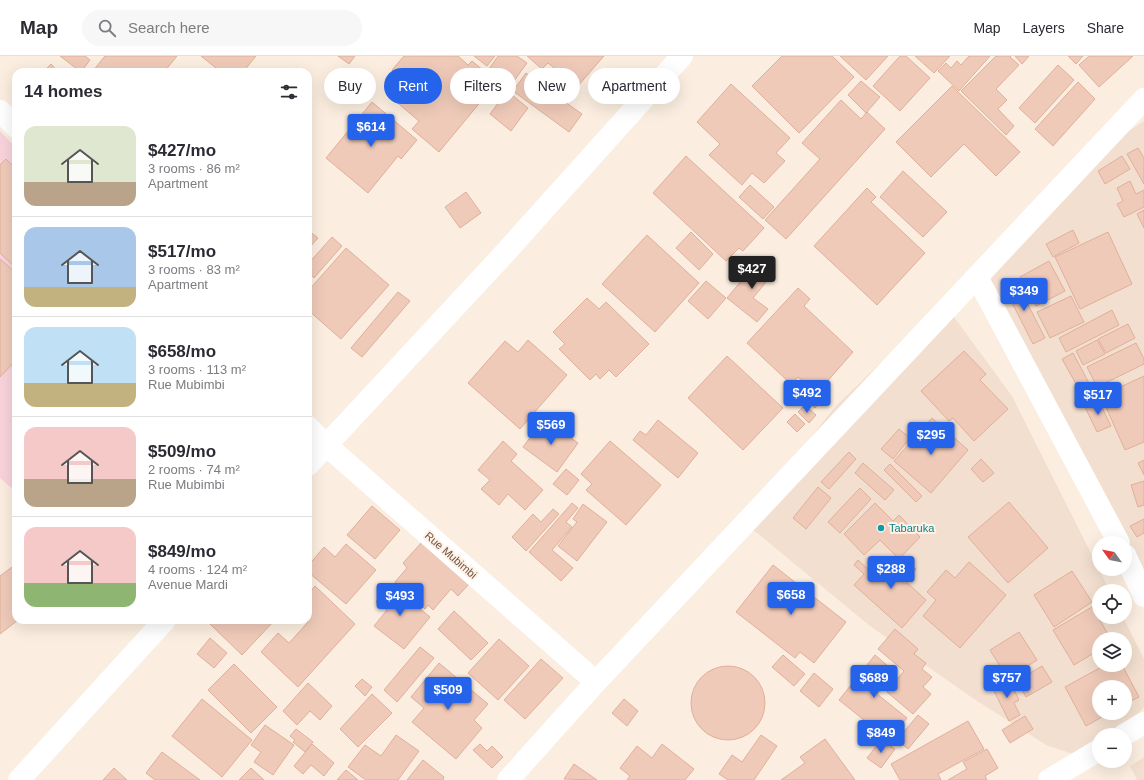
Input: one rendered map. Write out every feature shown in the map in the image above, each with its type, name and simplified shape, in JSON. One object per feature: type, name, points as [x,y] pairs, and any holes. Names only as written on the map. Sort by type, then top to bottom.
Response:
[{"type":"street","points":[[312,461],[504,254],[672,59]]},
{"type":"street","points":[[508,780],[596,682],[1144,99]]},
{"type":"street","points":[[0,111],[12,124]]},
{"type":"street","points":[[978,277],[1115,536]]},
{"type":"street","name":"Rue Mubimbi","points":[[312,431],[326,445],[596,682]]},
{"type":"street","points":[[1132,570],[1144,596]]},
{"type":"street","points":[[19,780],[161,624]]},
{"type":"street","points":[[1132,730],[1144,723]]},
{"type":"street","points":[[1049,780],[1092,754]]},
{"type":"shaded area","points":[[1144,121],[1144,586],[1132,565],[1132,536],[1115,536],[976,295],[1126,133]]},
{"type":"shaded area","points":[[0,131],[12,144],[12,488],[0,478]]},
{"type":"shaded area","points":[[943,302],[1012,396],[1092,555],[1092,576],[1102,576],[1106,584],[1092,584],[1092,624],[1126,624],[1130,632],[1092,632],[1092,672],[1132,672],[1132,635],[1144,659],[1144,707],[1126,728],[1092,728],[1092,760],[1046,745],[971,697],[870,626],[751,528],[806,443],[835,407]]},
{"type":"shaded area","points":[[1144,757],[1144,780],[1137,780],[1131,768],[1132,765]]},
{"type":"building","points":[[60,56],[85,56],[90,60],[84,68],[76,68]]},
{"type":"building","points":[[105,56],[177,56],[167,68],[95,68]]},
{"type":"building","points":[[201,56],[256,56],[246,68],[216,68]]},
{"type":"building","points":[[338,56],[355,56],[349,64]]},
{"type":"building","points":[[404,56],[458,56],[468,65],[472,61],[480,68],[450,68],[450,104],[479,104],[439,152],[412,129],[419,121],[399,104],[442,104],[442,68],[394,68]]},
{"type":"building","points":[[474,56],[495,56],[487,66]]},
{"type":"building","points":[[498,56],[517,56],[527,63],[516,78],[516,68],[490,68]]},
{"type":"building","points":[[527,56],[604,56],[594,68],[588,68],[588,74],[580,84],[580,68],[554,68],[548,63],[543,68],[541,68]]},
{"type":"building","points":[[782,56],[832,56],[854,77],[799,133],[752,86]]},
{"type":"building","points":[[840,56],[888,56],[866,80]]},
{"type":"building","points":[[900,56],[906,56],[930,78],[900,111],[873,86]]},
{"type":"building","points":[[915,56],[950,56],[934,73]]},
{"type":"building","points":[[969,56],[990,56],[959,91],[938,71],[946,63],[951,68],[957,61],[961,65]]},
{"type":"building","points":[[996,56],[1011,56],[1010,57],[1019,65],[996,89],[1007,100],[998,109],[1014,126],[1006,135],[961,91]]},
{"type":"building","points":[[1015,56],[1029,56],[1022,64]]},
{"type":"building","points":[[1068,56],[1083,56],[1076,64]]},
{"type":"building","points":[[1089,56],[1133,56],[1099,87],[1079,65]]},
{"type":"building","points":[[51,64],[54,68],[47,68]]},
{"type":"building","points":[[1058,65],[1074,80],[1035,123],[1019,108]]},
{"type":"building","points":[[524,76],[524,99],[516,93],[516,87]]},
{"type":"building","points":[[861,81],[880,97],[866,113],[848,95]]},
{"type":"building","points":[[1078,82],[1095,99],[1053,146],[1035,129]]},
{"type":"building","points":[[731,84],[790,138],[776,153],[785,161],[764,183],[752,173],[742,185],[709,155],[720,144],[697,122]]},
{"type":"building","points":[[952,86],[1020,152],[996,176],[964,144],[931,177],[896,142]]},
{"type":"building","points":[[516,98],[528,108],[511,131],[490,114],[497,104],[516,104]]},
{"type":"building","points":[[841,100],[861,119],[867,112],[885,129],[786,239],[765,220],[820,159],[802,143]]},
{"type":"building","points":[[370,104],[374,104],[417,140],[401,159],[398,156],[368,193],[326,158]]},
{"type":"building","points":[[531,104],[568,104],[582,114],[569,132]]},
{"type":"building","points":[[1138,148],[1144,158],[1144,184],[1127,154]]},
{"type":"building","points":[[686,156],[764,228],[743,251],[739,248],[726,261],[653,193]]},
{"type":"building","points":[[1122,156],[1130,169],[1105,184],[1098,171]]},
{"type":"building","points":[[6,159],[12,165],[12,264],[0,253],[0,165]]},
{"type":"building","points":[[903,171],[947,212],[923,237],[880,197]]},
{"type":"building","points":[[1130,181],[1136,194],[1144,190],[1144,207],[1124,217],[1117,204],[1123,201],[1117,188]]},
{"type":"building","points":[[750,185],[774,207],[763,219],[739,197]]},
{"type":"building","points":[[867,188],[876,197],[871,202],[925,253],[877,305],[814,246]]},
{"type":"building","points":[[466,192],[481,213],[460,228],[445,207]]},
{"type":"building","points":[[1144,210],[1144,228],[1137,214]]},
{"type":"building","points":[[1073,230],[1079,243],[1053,257],[1046,244]]},
{"type":"building","points":[[691,232],[713,254],[699,270],[676,248]]},
{"type":"building","points":[[1108,232],[1132,284],[1080,309],[1055,257]]},
{"type":"building","points":[[312,233],[318,238],[312,245]]},
{"type":"building","points":[[647,235],[699,283],[655,332],[602,284]]},
{"type":"building","points":[[332,237],[342,246],[314,278],[312,276],[312,260]]},
{"type":"building","points":[[346,248],[389,285],[341,339],[312,314],[312,286]]},
{"type":"building","points":[[760,258],[775,271],[753,298],[768,309],[757,322],[727,298]]},
{"type":"building","points":[[0,259],[12,270],[12,364],[0,377]]},
{"type":"building","points":[[1049,261],[1065,291],[1036,306],[1020,277]]},
{"type":"building","points":[[1015,279],[1045,338],[1033,344],[1003,285]]},
{"type":"building","points":[[706,281],[726,298],[708,319],[688,301]]},
{"type":"building","points":[[798,288],[810,299],[804,306],[853,352],[824,385],[830,391],[815,408],[796,389],[803,381],[798,377],[791,384],[747,343]]},
{"type":"building","points":[[398,292],[410,301],[362,357],[351,348]]},
{"type":"building","points":[[1071,296],[1084,322],[1050,338],[1037,312]]},
{"type":"building","points":[[587,298],[599,309],[606,302],[649,344],[616,377],[609,370],[600,379],[596,374],[590,380],[559,349],[565,344],[553,332]]},
{"type":"building","points":[[1112,310],[1119,325],[1066,352],[1059,338]]},
{"type":"building","points":[[1128,324],[1135,338],[1106,353],[1098,339]]},
{"type":"building","points":[[528,340],[567,375],[520,429],[468,383],[505,341],[518,352]]},
{"type":"building","points":[[1097,340],[1105,354],[1083,365],[1076,351]]},
{"type":"building","points":[[1136,343],[1144,359],[1144,364],[1097,387],[1087,367]]},
{"type":"building","points":[[964,351],[986,374],[980,380],[1008,409],[974,441],[953,418],[949,421],[921,391]]},
{"type":"building","points":[[1073,353],[1090,385],[1080,391],[1062,359]]},
{"type":"building","points":[[727,356],[783,408],[743,450],[688,398]]},
{"type":"building","points":[[1144,376],[1144,442],[1125,450],[1101,396]]},
{"type":"building","points":[[1098,399],[1111,426],[1097,432],[1084,405]]},
{"type":"building","points":[[805,405],[816,415],[809,423],[798,412]]},
{"type":"building","points":[[795,414],[805,424],[797,432],[787,422]]},
{"type":"building","points":[[932,418],[968,450],[931,493],[894,461]]},
{"type":"building","points":[[658,420],[698,453],[678,478],[633,440],[640,431],[646,435]]},
{"type":"building","points":[[541,423],[551,430],[554,426],[578,443],[557,472],[523,447]]},
{"type":"building","points":[[899,429],[910,438],[893,459],[881,449]]},
{"type":"building","points":[[503,441],[517,454],[511,461],[543,490],[525,510],[508,494],[499,505],[481,489],[490,480],[478,470]]},
{"type":"building","points":[[610,441],[661,485],[626,525],[586,490],[592,484],[581,474]]},
{"type":"building","points":[[849,452],[856,459],[829,489],[821,482]]},
{"type":"building","points":[[981,459],[994,473],[983,482],[971,469]]},
{"type":"building","points":[[1144,460],[1144,475],[1138,463]]},
{"type":"building","points":[[863,463],[894,490],[885,500],[855,473]]},
{"type":"building","points":[[890,464],[922,496],[916,502],[884,470]]},
{"type":"building","points":[[566,469],[579,480],[567,495],[553,484]]},
{"type":"building","points":[[1144,481],[1144,505],[1138,507],[1131,485]]},
{"type":"building","points":[[818,487],[831,498],[806,529],[793,518]]},
{"type":"building","points":[[860,488],[871,499],[840,533],[828,522]]},
{"type":"building","points":[[1009,502],[1048,548],[1008,583],[968,537]]},
{"type":"building","points":[[572,503],[578,508],[566,522],[572,527],[552,550],[573,568],[561,581],[529,552]]},
{"type":"building","name":"Tabaruka","points":[[875,503],[893,521],[899,515],[920,537],[899,559],[880,540],[864,555],[844,534]]},
{"type":"building","points":[[583,504],[607,522],[577,561],[558,546],[577,522],[573,519]]},
{"type":"building","points":[[372,506],[400,530],[375,559],[347,535]]},
{"type":"building","points":[[553,509],[559,514],[526,551],[512,537],[533,514],[541,522]]},
{"type":"building","points":[[1144,519],[1144,533],[1137,537],[1130,526]]},
{"type":"building","points":[[422,542],[469,584],[458,596],[451,589],[433,610],[428,605],[425,609],[395,582],[407,568],[403,563]]},
{"type":"building","points":[[346,544],[376,570],[346,604],[312,575],[312,561],[324,547],[335,557]]},
{"type":"building","points":[[881,559],[896,572],[906,561],[916,569],[905,581],[926,600],[902,628],[854,585],[864,574],[854,565],[858,560],[870,571]]},
{"type":"building","points":[[969,562],[1006,595],[960,648],[923,616],[936,600],[927,592],[946,570],[955,578]]},
{"type":"building","points":[[773,565],[846,622],[814,663],[800,652],[795,658],[736,612]]},
{"type":"building","points":[[12,567],[13,624],[0,634],[0,576]]},
{"type":"building","points":[[1072,571],[1092,602],[1054,627],[1034,595]]},
{"type":"building","points":[[389,584],[430,617],[404,649],[374,626],[387,610],[376,602]]},
{"type":"building","points":[[315,586],[355,624],[298,687],[261,652],[278,633],[289,643],[306,624],[312,624],[312,589]]},
{"type":"building","points":[[1092,607],[1092,624],[1102,624],[1107,632],[1092,632],[1092,654],[1074,665],[1053,630]]},
{"type":"building","points":[[454,611],[488,643],[471,660],[438,629]]},
{"type":"building","points":[[210,624],[271,624],[242,655]]},
{"type":"building","points":[[895,629],[918,649],[914,654],[926,663],[922,669],[932,677],[923,687],[931,694],[913,714],[887,692],[904,671],[878,649]]},
{"type":"building","points":[[1019,632],[1037,660],[1008,679],[990,650]]},
{"type":"building","points":[[210,638],[227,653],[214,668],[197,654]]},
{"type":"building","points":[[499,639],[529,666],[498,700],[468,673]]},
{"type":"building","points":[[420,647],[434,658],[397,702],[384,690]]},
{"type":"building","points":[[783,655],[805,674],[794,686],[772,667]]},
{"type":"building","points":[[875,655],[895,672],[877,694],[907,718],[889,740],[839,700]]},
{"type":"building","points":[[541,659],[563,678],[525,719],[504,700]]},
{"type":"building","points":[[439,663],[488,704],[474,720],[482,728],[456,759],[412,722],[424,708],[411,697]]},
{"type":"building","points":[[234,664],[277,707],[251,733],[208,690]]},
{"type":"building","points":[[728,666],[742,669],[754,677],[762,689],[765,703],[762,717],[754,729],[742,737],[728,740],[714,737],[702,729],[694,717],[691,703],[694,689],[702,677],[714,669]]},
{"type":"building","points":[[1042,666],[1052,682],[1026,697],[1017,681]]},
{"type":"building","points":[[1092,672],[1126,672],[1130,680],[1092,680],[1092,720],[1097,720],[1086,726],[1065,687]]},
{"type":"building","points":[[814,673],[833,689],[819,707],[800,691]]},
{"type":"building","points":[[362,679],[372,687],[365,696],[355,686]]},
{"type":"building","points":[[1009,679],[1019,700],[1014,703],[1020,715],[1009,721],[992,687]]},
{"type":"building","points":[[308,683],[332,706],[320,720],[310,711],[297,725],[283,711]]},
{"type":"building","points":[[1132,684],[1139,697],[1132,700]]},
{"type":"building","points":[[372,694],[392,713],[358,747],[340,729]]},
{"type":"building","points":[[202,699],[252,740],[222,777],[172,736]]},
{"type":"building","points":[[624,699],[638,711],[627,726],[612,713]]},
{"type":"building","points":[[918,715],[929,724],[908,749],[897,740]]},
{"type":"building","points":[[1025,716],[1033,729],[1010,743],[1002,730]]},
{"type":"building","points":[[968,721],[984,749],[938,774],[941,780],[900,780],[891,764]]},
{"type":"building","points":[[265,725],[294,745],[273,775],[254,762],[261,752],[251,745]]},
{"type":"building","points":[[296,729],[313,742],[305,752],[293,742],[295,740],[290,736]]},
{"type":"building","points":[[396,735],[419,751],[398,780],[366,780],[348,767],[365,745],[381,756]]},
{"type":"building","points":[[761,735],[777,746],[754,780],[728,780],[719,774],[732,755],[742,762]]},
{"type":"building","points":[[825,739],[855,780],[781,780],[805,763],[800,757]]},
{"type":"building","points":[[881,740],[895,749],[881,768],[867,758]]},
{"type":"building","points":[[312,744],[334,763],[324,776],[311,765],[303,774],[294,766]]},
{"type":"building","points":[[480,744],[487,751],[492,746],[503,757],[492,768],[473,750]]},
{"type":"building","points":[[662,744],[694,769],[685,780],[627,780],[630,776],[620,768],[637,746],[652,758]]},
{"type":"building","points":[[987,749],[998,768],[985,776],[987,780],[948,780],[967,769],[963,762]]},
{"type":"building","points":[[162,752],[200,780],[155,780],[146,773]]},
{"type":"building","points":[[423,760],[444,777],[443,780],[407,780]]},
{"type":"building","points":[[574,764],[597,780],[564,779]]},
{"type":"building","points":[[114,768],[127,780],[103,780]]},
{"type":"building","points":[[251,768],[264,780],[239,780]]},
{"type":"building","points":[[346,770],[358,780],[337,780]]},
{"type":"place","name":"Tabaruka","points":[[881,528]]}]
